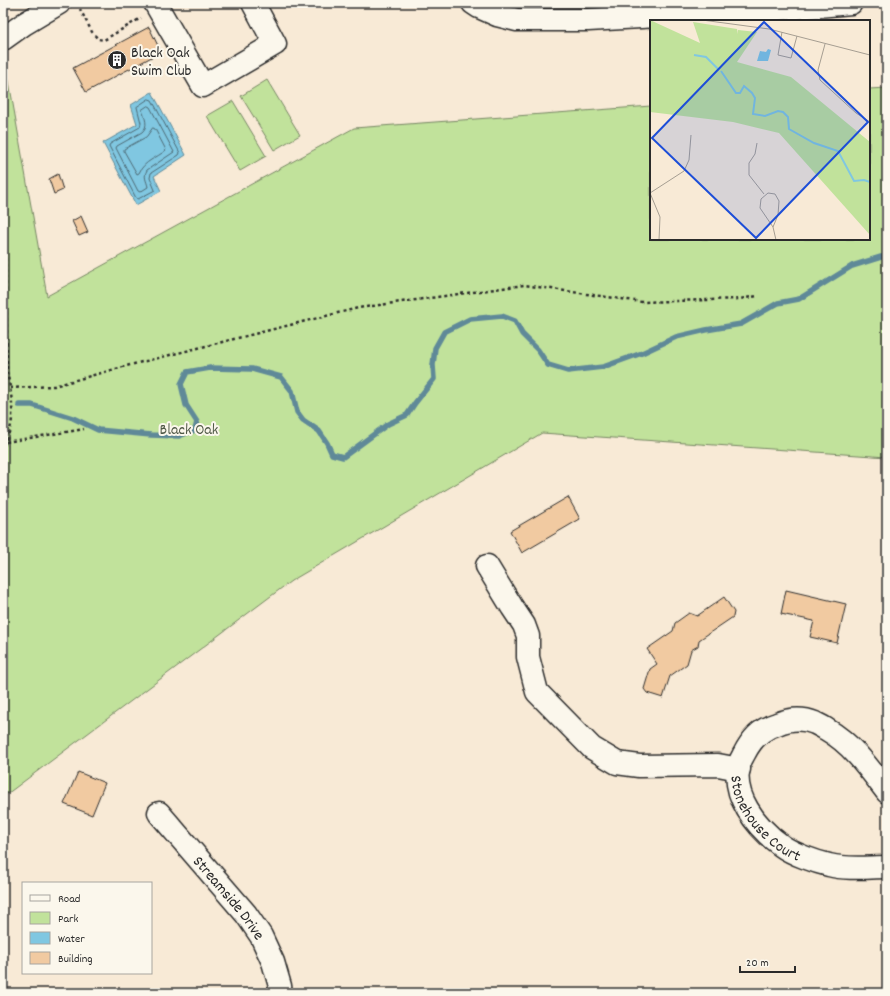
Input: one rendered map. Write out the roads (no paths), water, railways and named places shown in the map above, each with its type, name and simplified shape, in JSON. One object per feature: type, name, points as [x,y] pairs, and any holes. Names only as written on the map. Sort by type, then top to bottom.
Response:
[{"type":"street","points":[[3,39],[24,24],[59,3]]},
{"type":"street","points":[[153,8],[203,86],[275,44],[253,3]]},
{"type":"street","points":[[473,3],[497,15],[517,20],[588,20],[797,8],[851,3]]},
{"type":"street","points":[[487,566],[524,625],[528,636],[528,657],[536,692],[592,748],[617,763],[639,766],[718,765],[739,769]]},
{"type":"street","name":"Stonehouse Court","points":[[887,792],[862,760],[835,734],[816,723],[802,720],[788,720],[772,725],[759,733],[749,746],[740,762],[738,773],[739,788],[743,802],[750,814],[767,834],[783,847],[830,866],[846,868],[887,867]]},
{"type":"street","name":"Streamside Drive","points":[[159,813],[246,914],[261,936],[273,962],[281,993]]},
{"type":"water","points":[[152,92],[186,155],[154,176],[161,191],[136,205],[103,143],[137,124],[131,105]]},
{"type":"waterway","points":[[19,405],[32,405],[73,418],[98,430],[179,436],[195,430],[197,422],[186,405],[181,384],[187,372],[210,368],[252,369],[281,377],[292,391],[297,412],[303,420],[319,431],[332,454],[343,457],[388,424],[407,415],[434,379],[433,365],[435,348],[444,332],[470,319],[502,316],[515,321],[522,334],[538,350],[548,365],[568,371],[603,367],[642,353],[676,337],[741,324],[778,303],[799,299],[852,266],[881,257],[887,257]]},
{"type":"place","name":"Black Oak Swim Club","points":[[117,60]]},
{"type":"park label","name":"Black Oak","points":[[189,428]]}]
